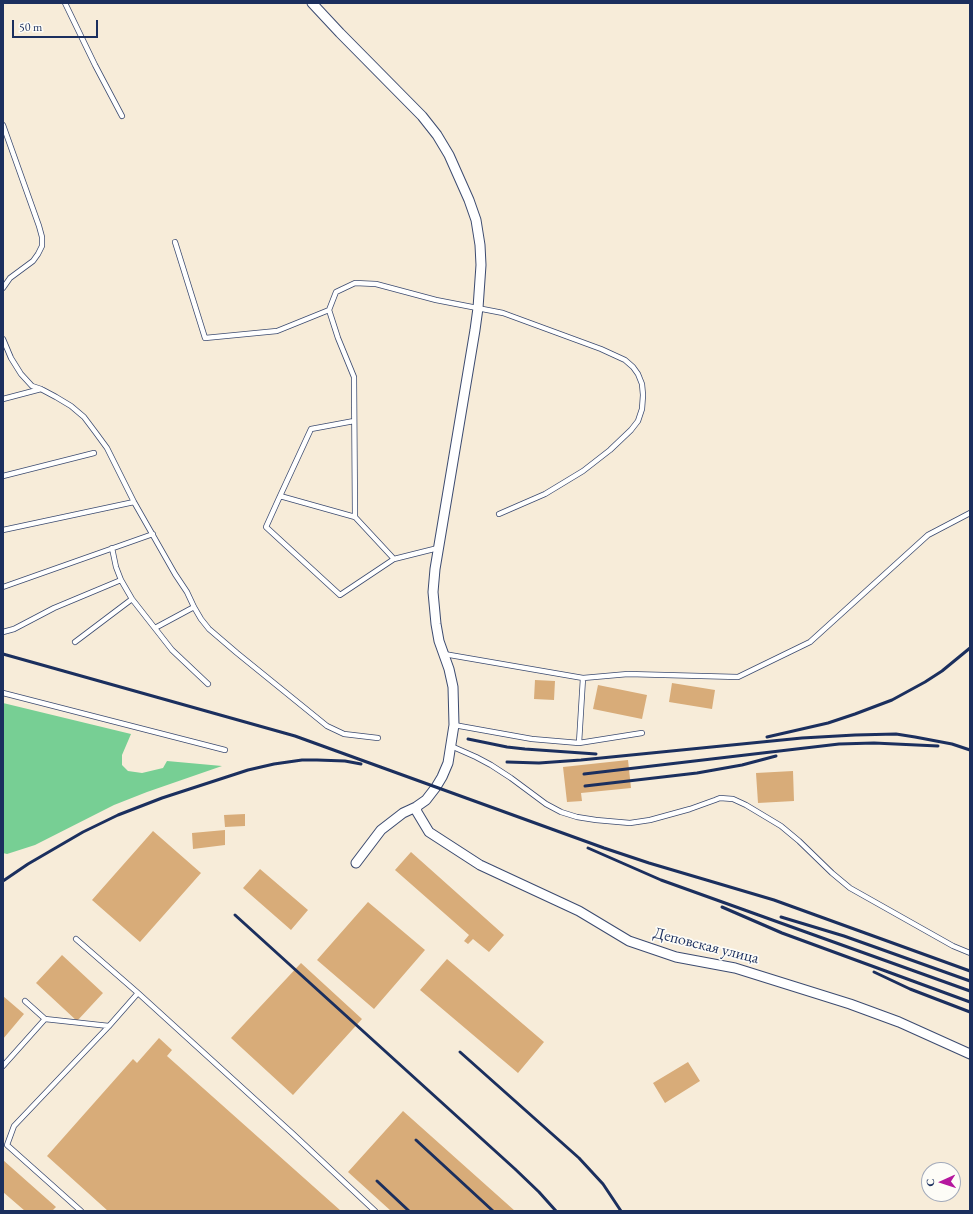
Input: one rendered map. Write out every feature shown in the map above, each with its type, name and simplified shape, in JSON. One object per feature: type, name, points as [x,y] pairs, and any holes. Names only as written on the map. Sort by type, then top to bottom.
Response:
[{"type":"street","points":[[312,3],[340,34],[422,116],[437,135],[449,156],[469,200],[476,220],[480,245],[481,265],[478,308],[438,548],[433,592],[439,641],[449,669],[453,687],[454,725],[448,763],[442,777],[426,800],[416,808],[403,813],[381,830],[356,863]]},
{"type":"street","name":"Деповская улица","points":[[416,808],[429,832],[480,865],[579,911],[629,942],[676,957],[735,968],[850,1004],[898,1022],[970,1054]]},
{"type":"lane","points":[[65,3],[94,65],[122,116]]},
{"type":"lane","points":[[3,125],[39,226],[42,237],[42,246],[33,261],[10,278],[3,288]]},
{"type":"lane","points":[[175,242],[204,338],[277,331],[329,310]]},
{"type":"lane","points":[[356,517],[354,377],[338,338],[329,310],[336,292],[355,283],[376,284],[436,300],[488,309],[515,317],[615,355],[625,360],[638,374],[642,384],[642,408],[638,421],[631,430],[610,450],[583,471],[554,489],[499,514]]},
{"type":"lane","points":[[3,339],[11,358],[21,374],[32,386],[41,389],[71,406],[84,417],[96,433],[106,448],[134,502],[175,574],[205,624],[220,639],[327,726],[344,734],[378,738]]},
{"type":"lane","points":[[3,399],[41,389]]},
{"type":"lane","points":[[354,421],[311,429],[266,527],[340,595],[394,559],[438,548]]},
{"type":"lane","points":[[3,476],[94,452]]},
{"type":"lane","points":[[280,496],[356,517],[394,559]]},
{"type":"lane","points":[[3,530],[134,502]]},
{"type":"lane","points":[[444,654],[583,678],[628,674],[738,677],[810,642],[928,535],[970,513]]},
{"type":"lane","points":[[3,587],[153,534]]},
{"type":"lane","points":[[112,548],[120,580],[132,599],[172,650],[208,684]]},
{"type":"lane","points":[[3,632],[14,629],[54,608],[120,580]]},
{"type":"lane","points":[[75,642],[132,599]]},
{"type":"lane","points":[[155,628],[194,607]]},
{"type":"lane","points":[[579,743],[583,678]]},
{"type":"lane","points":[[3,693],[225,750]]},
{"type":"lane","points":[[454,725],[532,739],[579,743],[642,733]]},
{"type":"lane","points":[[451,746],[491,765],[546,804],[561,812],[577,817],[630,823],[677,814],[720,798],[733,799],[782,826],[850,888],[953,946],[970,953]]},
{"type":"lane","points":[[76,939],[138,993],[376,1211]]},
{"type":"lane","points":[[7,1145],[14,1126],[138,993]]},
{"type":"lane","points":[[25,1001],[45,1019],[108,1026]]},
{"type":"lane","points":[[3,1066],[45,1019]]},
{"type":"lane","points":[[3,1141],[81,1211]]},
{"type":"green space","points":[[3,703],[131,734],[122,755],[122,765],[128,771],[142,773],[163,768],[167,761],[222,766],[114,805],[35,845],[7,854],[3,853]]},
{"type":"building","points":[[535,680],[555,681],[554,700],[534,699]]},
{"type":"building","points":[[672,683],[715,690],[712,709],[669,702]]},
{"type":"building","points":[[598,685],[647,695],[642,719],[593,709]]},
{"type":"building","points":[[628,760],[631,788],[581,793],[582,801],[567,802],[563,767]]},
{"type":"building","points":[[793,771],[794,801],[758,803],[756,773]]},
{"type":"building","points":[[245,814],[245,826],[225,827],[224,815]]},
{"type":"building","points":[[225,830],[225,845],[193,849],[192,833]]},
{"type":"building","points":[[153,831],[201,873],[140,942],[92,900]]},
{"type":"building","points":[[411,852],[504,935],[489,952],[473,939],[468,944],[464,941],[469,935],[395,870]]},
{"type":"building","points":[[260,869],[308,910],[291,930],[243,888]]},
{"type":"building","points":[[368,902],[425,950],[374,1009],[317,960]]},
{"type":"building","points":[[62,955],[103,993],[77,1021],[36,983]]},
{"type":"building","points":[[447,959],[544,1042],[518,1073],[420,990]]},
{"type":"building","points":[[301,963],[362,1019],[293,1095],[231,1038]]},
{"type":"building","points":[[3,996],[24,1014],[3,1039]]},
{"type":"building","points":[[159,1038],[172,1050],[167,1056],[341,1211],[108,1211],[47,1156],[133,1059],[137,1063]]},
{"type":"building","points":[[688,1062],[700,1081],[665,1103],[653,1083]]},
{"type":"building","points":[[403,1111],[515,1211],[391,1211],[348,1172]]},
{"type":"building","points":[[3,1160],[56,1207],[52,1211],[25,1211],[3,1192]]},
{"type":"railway","points":[[767,737],[828,723],[892,700],[942,671],[970,648]]},
{"type":"railway","points":[[3,654],[295,736],[604,848],[774,900],[970,971]]},
{"type":"railway","points":[[507,762],[539,763],[581,760],[802,738],[855,735],[896,734],[952,744],[970,750]]},
{"type":"railway","points":[[468,739],[507,747],[596,754]]},
{"type":"railway","points":[[584,774],[839,744],[874,743],[938,746]]},
{"type":"railway","points":[[585,786],[697,773],[742,765],[776,756]]},
{"type":"railway","points":[[3,881],[28,864],[83,832],[118,815],[162,798],[248,770],[274,764],[302,760],[345,761],[361,764]]},
{"type":"railway","points":[[588,848],[661,880],[970,991]]},
{"type":"railway","points":[[722,907],[782,933],[970,1002]]},
{"type":"railway","points":[[235,915],[515,1169],[556,1211]]},
{"type":"railway","points":[[781,917],[844,936],[970,981]]},
{"type":"railway","points":[[874,972],[910,989],[970,1012]]},
{"type":"railway","points":[[460,1052],[579,1158],[603,1184],[621,1211]]},
{"type":"railway","points":[[416,1140],[493,1211]]},
{"type":"railway","points":[[377,1181],[409,1211]]}]
